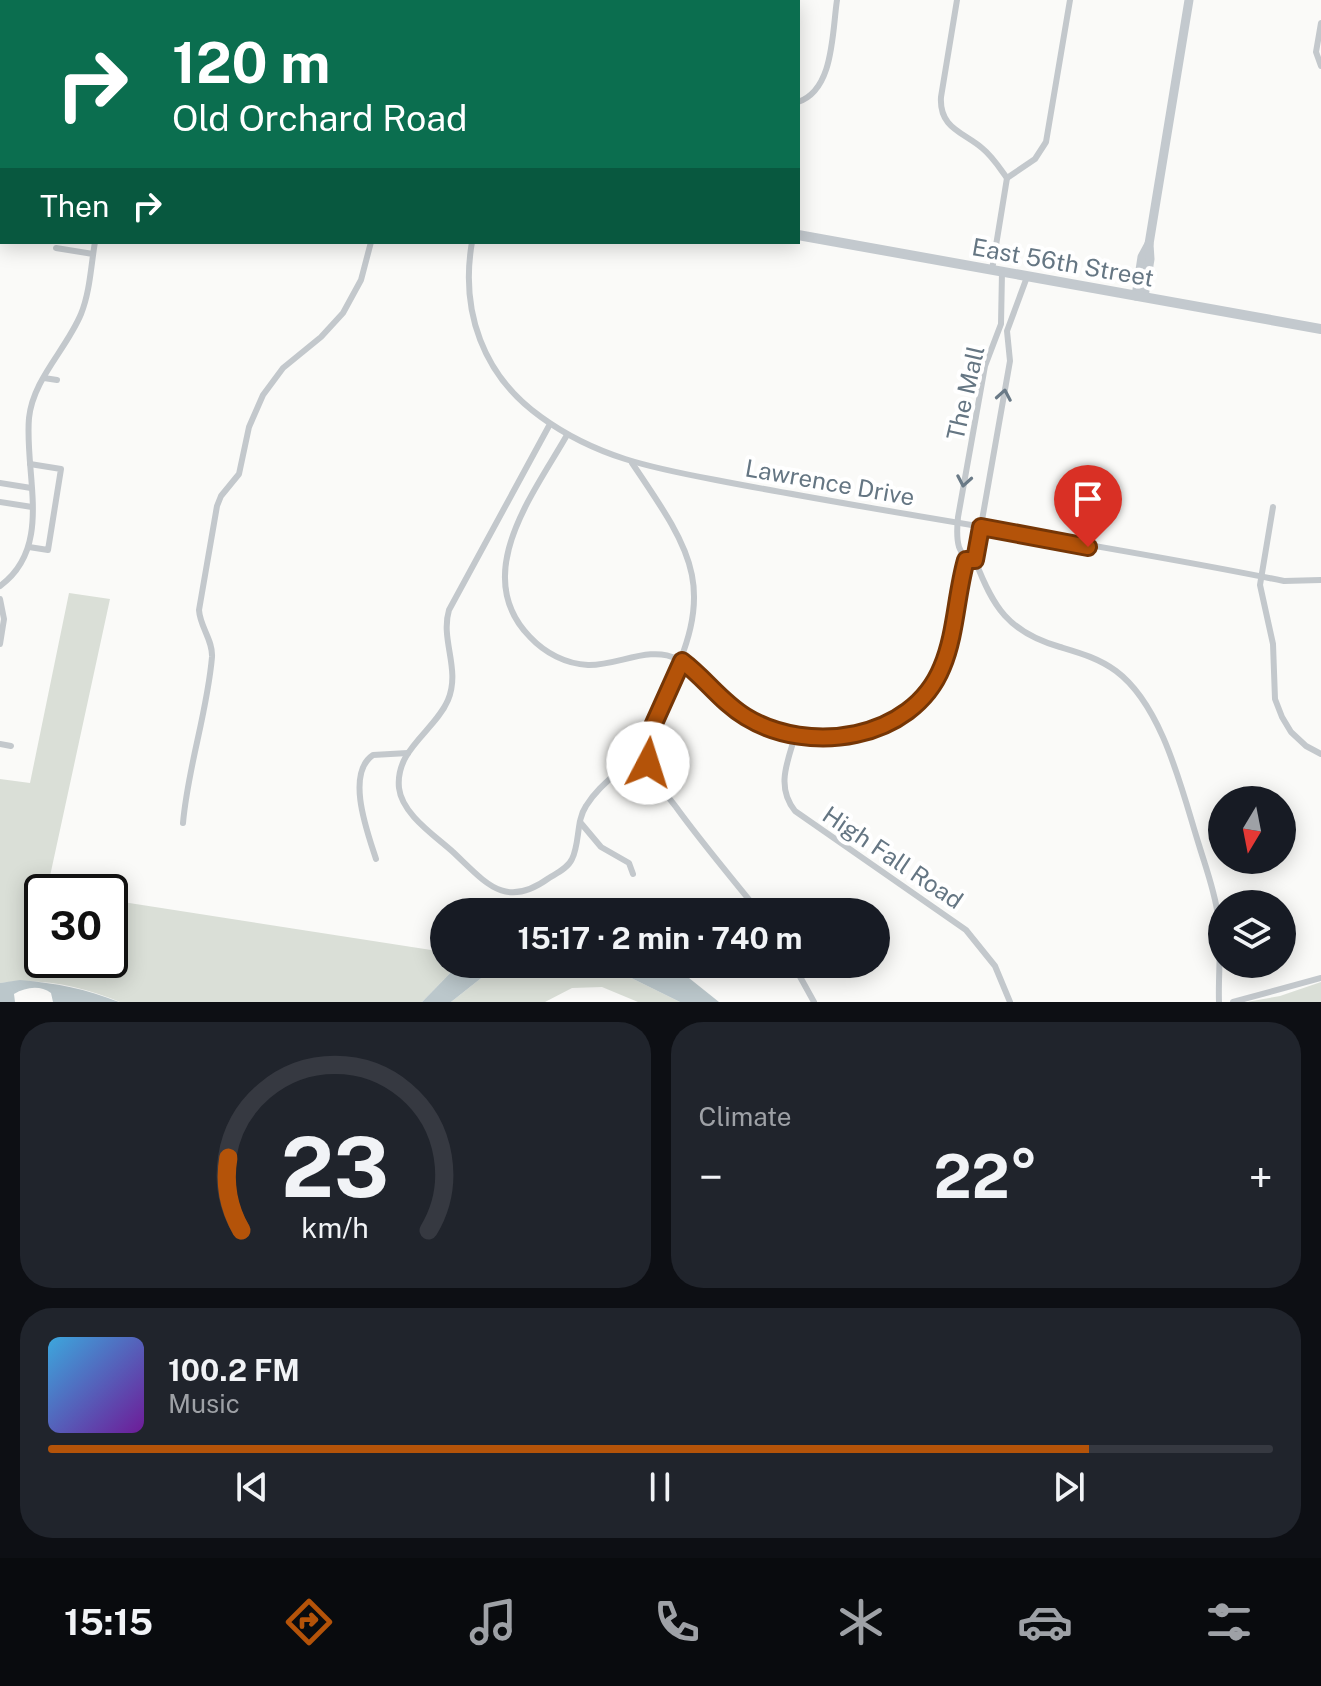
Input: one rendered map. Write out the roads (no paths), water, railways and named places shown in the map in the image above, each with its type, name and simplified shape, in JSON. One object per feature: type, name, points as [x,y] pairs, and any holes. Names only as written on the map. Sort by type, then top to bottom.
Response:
[{"type":"main road","points":[[1140,297],[1150,259],[1149,244],[1189,0]]},
{"type":"main road","name":"East 56th Street","points":[[800,235],[1321,329]]},
{"type":"street","points":[[800,101],[820,87],[825,76],[837,0]]},
{"type":"street","points":[[957,0],[941,97],[942,112],[949,126],[984,149],[1007,178],[1031,163],[1046,142],[1070,0]]},
{"type":"street","points":[[1321,23],[1316,50],[1321,66]]},
{"type":"street","name":"The Mall","points":[[975,560],[1010,361],[997,271],[1007,178]]},
{"type":"street","points":[[0,586],[20,567],[29,547],[32,507],[30,413],[34,396],[81,315],[95,244]]},
{"type":"street","points":[[183,823],[212,657],[199,613],[217,506],[239,474],[249,427],[263,395],[283,368],[321,337],[343,313],[361,280],[370,244]]},
{"type":"street","name":"Lawrence Drive","points":[[472,244],[468,289],[474,324],[481,346],[508,388],[567,435],[632,463],[1293,582],[1321,580]]},
{"type":"street","points":[[56,248],[93,254]]},
{"type":"street","name":"The Mall","points":[[957,523],[985,366],[1027,277]]},
{"type":"street","points":[[1002,309],[1013,312]]},
{"type":"street","points":[[44,378],[57,380]]},
{"type":"street","points":[[550,424],[449,610],[446,625],[453,666],[452,689],[444,708],[408,753],[399,783],[400,794],[407,808],[498,890],[513,894],[530,891],[567,866],[574,854],[586,804],[630,763],[647,739],[682,661],[694,613],[691,567],[675,526],[632,463]]},
{"type":"street","points":[[567,435],[510,540],[504,575],[511,611],[531,639],[547,652],[571,662],[601,666],[654,654],[670,656],[682,661],[718,697],[739,712],[767,727],[795,736],[833,738],[870,730],[902,714],[924,695],[939,675],[946,658],[966,560],[958,545],[957,523]]},
{"type":"street","points":[[29,547],[48,550],[61,469],[30,464]]},
{"type":"street","points":[[0,483],[31,488]]},
{"type":"street","points":[[0,502],[32,507]]},
{"type":"street","points":[[1273,507],[1260,588],[1273,644],[1274,691],[1278,710],[1297,739],[1321,754]]},
{"type":"street","points":[[966,560],[975,560],[987,591],[1011,623],[1036,640],[1108,665],[1130,684],[1153,717],[1189,814],[1216,902],[1219,1002]]},
{"type":"street","points":[[0,599],[4,618],[0,644]]},
{"type":"street","name":"High Fall Road","points":[[795,736],[783,782],[787,799],[795,811],[966,930],[995,966],[1010,1002]]},
{"type":"street","points":[[647,739],[648,763],[655,779],[748,898]]},
{"type":"street","points":[[0,744],[11,746]]},
{"type":"street","points":[[376,859],[358,801],[366,763],[373,755],[408,753]]},
{"type":"street","points":[[580,822],[601,847],[625,859],[633,868],[633,874]]},
{"type":"street","points":[[801,978],[814,1002]]},
{"type":"street","points":[[1233,1002],[1321,978]]}]
